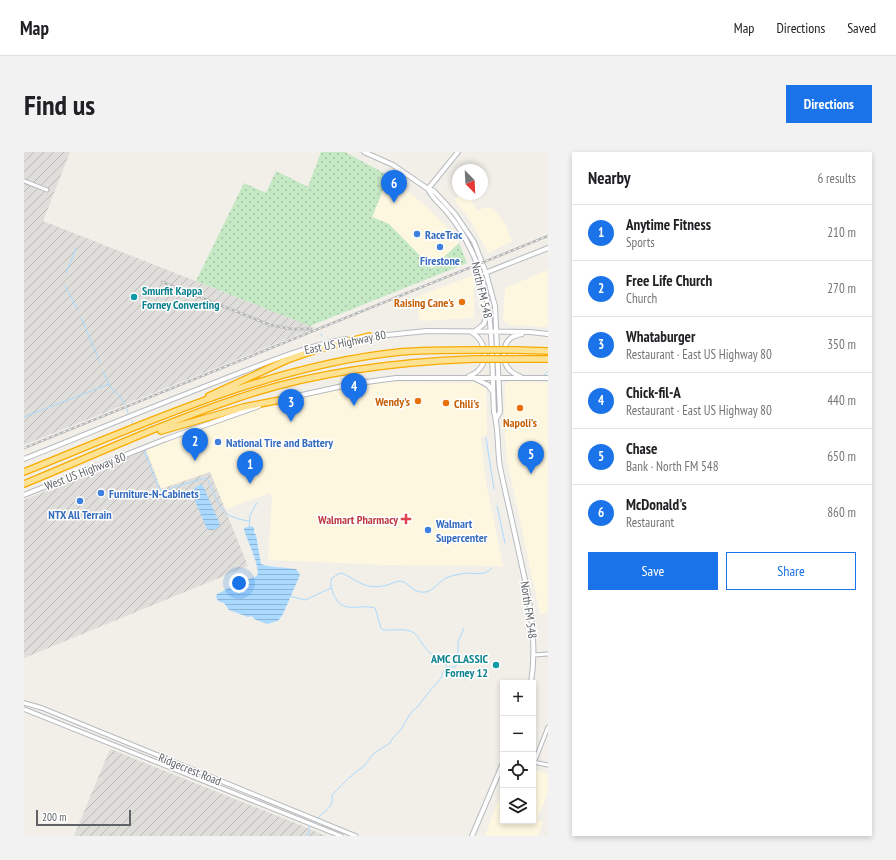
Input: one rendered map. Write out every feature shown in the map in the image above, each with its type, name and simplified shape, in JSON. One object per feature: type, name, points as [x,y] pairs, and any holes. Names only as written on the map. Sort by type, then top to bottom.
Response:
[{"type":"highway","points":[[198,404],[206,398],[288,360],[316,350],[369,336]]},
{"type":"highway","points":[[24,472],[241,388],[331,364],[400,352],[473,350],[548,351]]},
{"type":"highway","points":[[24,484],[236,398],[328,374],[424,361],[548,359]]},
{"type":"highway","points":[[128,441],[244,407],[280,400]]},
{"type":"main road","points":[[364,152],[400,169],[428,189],[458,152]]},
{"type":"main road","name":"North FM 548","points":[[428,189],[434,191],[459,219],[474,242],[486,273],[495,306],[497,332],[500,412],[496,420]]},
{"type":"main road","name":"North FM 548","points":[[428,189],[430,195],[450,216],[464,236],[472,251],[481,275],[489,308],[492,392],[500,464],[530,606],[533,628],[534,655],[531,680]]},
{"type":"main road","points":[[481,275],[548,248]]},
{"type":"main road","points":[[464,377],[477,372],[482,367],[484,348],[478,336],[471,332],[484,324],[489,308]]},
{"type":"main road","name":"East US Highway 80","points":[[24,460],[129,416],[263,363],[332,342],[369,336],[421,331],[530,332],[548,334]]},
{"type":"main road","points":[[522,378],[511,371],[506,365],[504,361],[504,348],[512,337],[530,332]]},
{"type":"main road","points":[[472,377],[481,380],[492,392]]},
{"type":"main road","points":[[280,400],[333,387],[396,378],[548,378]]},
{"type":"main road","name":"West US Highway 80","points":[[24,495],[195,428],[280,400]]},
{"type":"main road","points":[[472,836],[500,769]]},
{"type":"street","points":[[24,181],[46,190]]},
{"type":"street","points":[[534,655],[548,654]]},
{"type":"street","name":"Ridgecrest Road","points":[[24,703],[42,708],[356,836]]},
{"type":"street","name":"Ridgecrest Road","points":[[24,709],[308,824],[342,836]]},
{"type":"street","points":[[536,758],[548,727]]},
{"type":"street","points":[[536,763],[548,765]]},
{"type":"shaded area","points":[[24,152],[70,152],[43,221],[315,328],[24,445]]},
{"type":"shaded area","points":[[389,176],[421,202],[444,224],[459,243],[432,269],[389,224],[371,217]]},
{"type":"shaded area","points":[[455,200],[471,200],[478,211],[486,207],[494,209],[505,224],[512,241],[488,253],[472,223]]},
{"type":"shaded area","points":[[548,270],[548,327],[509,325],[503,319],[505,288]]},
{"type":"shaded area","points":[[474,275],[474,318],[420,321],[416,297]]},
{"type":"shaded area","points":[[512,381],[548,383],[548,612],[540,614],[507,460],[504,425],[505,384]]},
{"type":"shaded area","points":[[383,382],[477,383],[486,389],[487,435],[481,437],[485,477],[503,566],[386,565],[268,560],[272,498],[270,493],[226,509],[210,472],[161,489],[146,450],[222,420],[310,394],[345,387]]},
{"type":"shaded area","points":[[146,450],[161,489],[210,472],[248,566],[24,658],[24,500]]},
{"type":"shaded area","points":[[110,749],[295,823],[326,836],[74,836]]},
{"type":"shaded area","points":[[536,770],[548,774],[548,793],[537,819],[543,822],[538,836],[485,836],[500,796],[500,824],[536,824]]},
{"type":"green space","points":[[321,152],[345,152],[389,176],[372,217],[389,224],[432,268],[459,243],[467,263],[310,326],[196,281],[244,183],[266,193],[276,171],[308,187]]},
{"type":"water","points":[[201,484],[220,524],[215,530],[207,529],[191,492]]},
{"type":"water","points":[[252,526],[256,535],[261,564],[296,569],[300,575],[283,614],[278,621],[267,624],[254,619],[252,616],[248,617],[229,610],[224,603],[218,601],[216,597],[217,594],[257,576],[257,567],[244,530],[244,528]]},
{"type":"waterway","points":[[66,273],[76,248]]},
{"type":"waterway","points":[[65,286],[78,310]]},
{"type":"waterway","points":[[81,318],[100,362]]},
{"type":"waterway","points":[[544,375],[548,371]]},
{"type":"waterway","points":[[103,372],[111,388],[120,396],[125,405]]},
{"type":"waterway","points":[[24,417],[109,384]]},
{"type":"waterway","points":[[127,409],[128,413]]},
{"type":"waterway","points":[[486,438],[494,489]]},
{"type":"waterway","points":[[144,451],[159,489],[166,490],[205,478],[208,480],[221,508],[226,513],[239,519],[249,521]]},
{"type":"waterway","points":[[249,528],[250,515],[257,503]]},
{"type":"waterway","points":[[497,506],[505,543]]},
{"type":"waterway","points":[[318,818],[332,803],[332,795],[350,777],[365,765],[373,754],[390,743],[412,712],[442,677],[442,674],[447,666],[428,651],[418,637],[411,631],[383,630],[375,608],[346,607],[341,604],[333,593],[331,586],[332,578],[340,573],[364,585],[374,587],[401,581],[415,590],[426,592],[432,590],[448,577],[465,573],[481,574],[492,568]]},
{"type":"waterway","points":[[290,596],[305,600],[331,588]]},
{"type":"waterway","points":[[448,667],[455,667],[457,664],[458,642],[464,628]]},
{"type":"waterway","points":[[307,836],[309,832],[309,825]]},
{"type":"railway","points":[[24,448],[548,236]]},
{"type":"railway","points":[[162,282],[270,325],[292,329],[311,329]]},
{"type":"place","name":"McDonald's","points":[[394,203]]},
{"type":"place","name":"RaceTrac","points":[[417,234]]},
{"type":"place","name":"Firestone","points":[[440,247]]},
{"type":"place","name":"Smurfit Kappa Forney Converting","points":[[134,297]]},
{"type":"place","name":"Raising Cane's","points":[[462,302]]},
{"type":"place","name":"Wendy's","points":[[418,401]]},
{"type":"place","name":"Chili's","points":[[446,403]]},
{"type":"place","name":"Chick-fil-A","points":[[354,406]]},
{"type":"place","name":"Napoli's","points":[[520,408]]},
{"type":"place","name":"Whataburger","points":[[291,422]]},
{"type":"place","name":"National Tire and Battery","points":[[218,442]]},
{"type":"place","name":"Free Life Church","points":[[195,461]]},
{"type":"place","name":"Chase","points":[[531,474]]},
{"type":"place","name":"Anytime Fitness","points":[[250,484]]},
{"type":"place","name":"Furniture-N-Cabinets","points":[[101,493]]},
{"type":"place","name":"NTX All Terrain","points":[[80,501]]},
{"type":"place","name":"Walmart Pharmacy","points":[[406,519]]},
{"type":"place","name":"Walmart Supercenter","points":[[428,530]]},
{"type":"place","name":"AMC CLASSIC Forney 12","points":[[496,665]]}]
